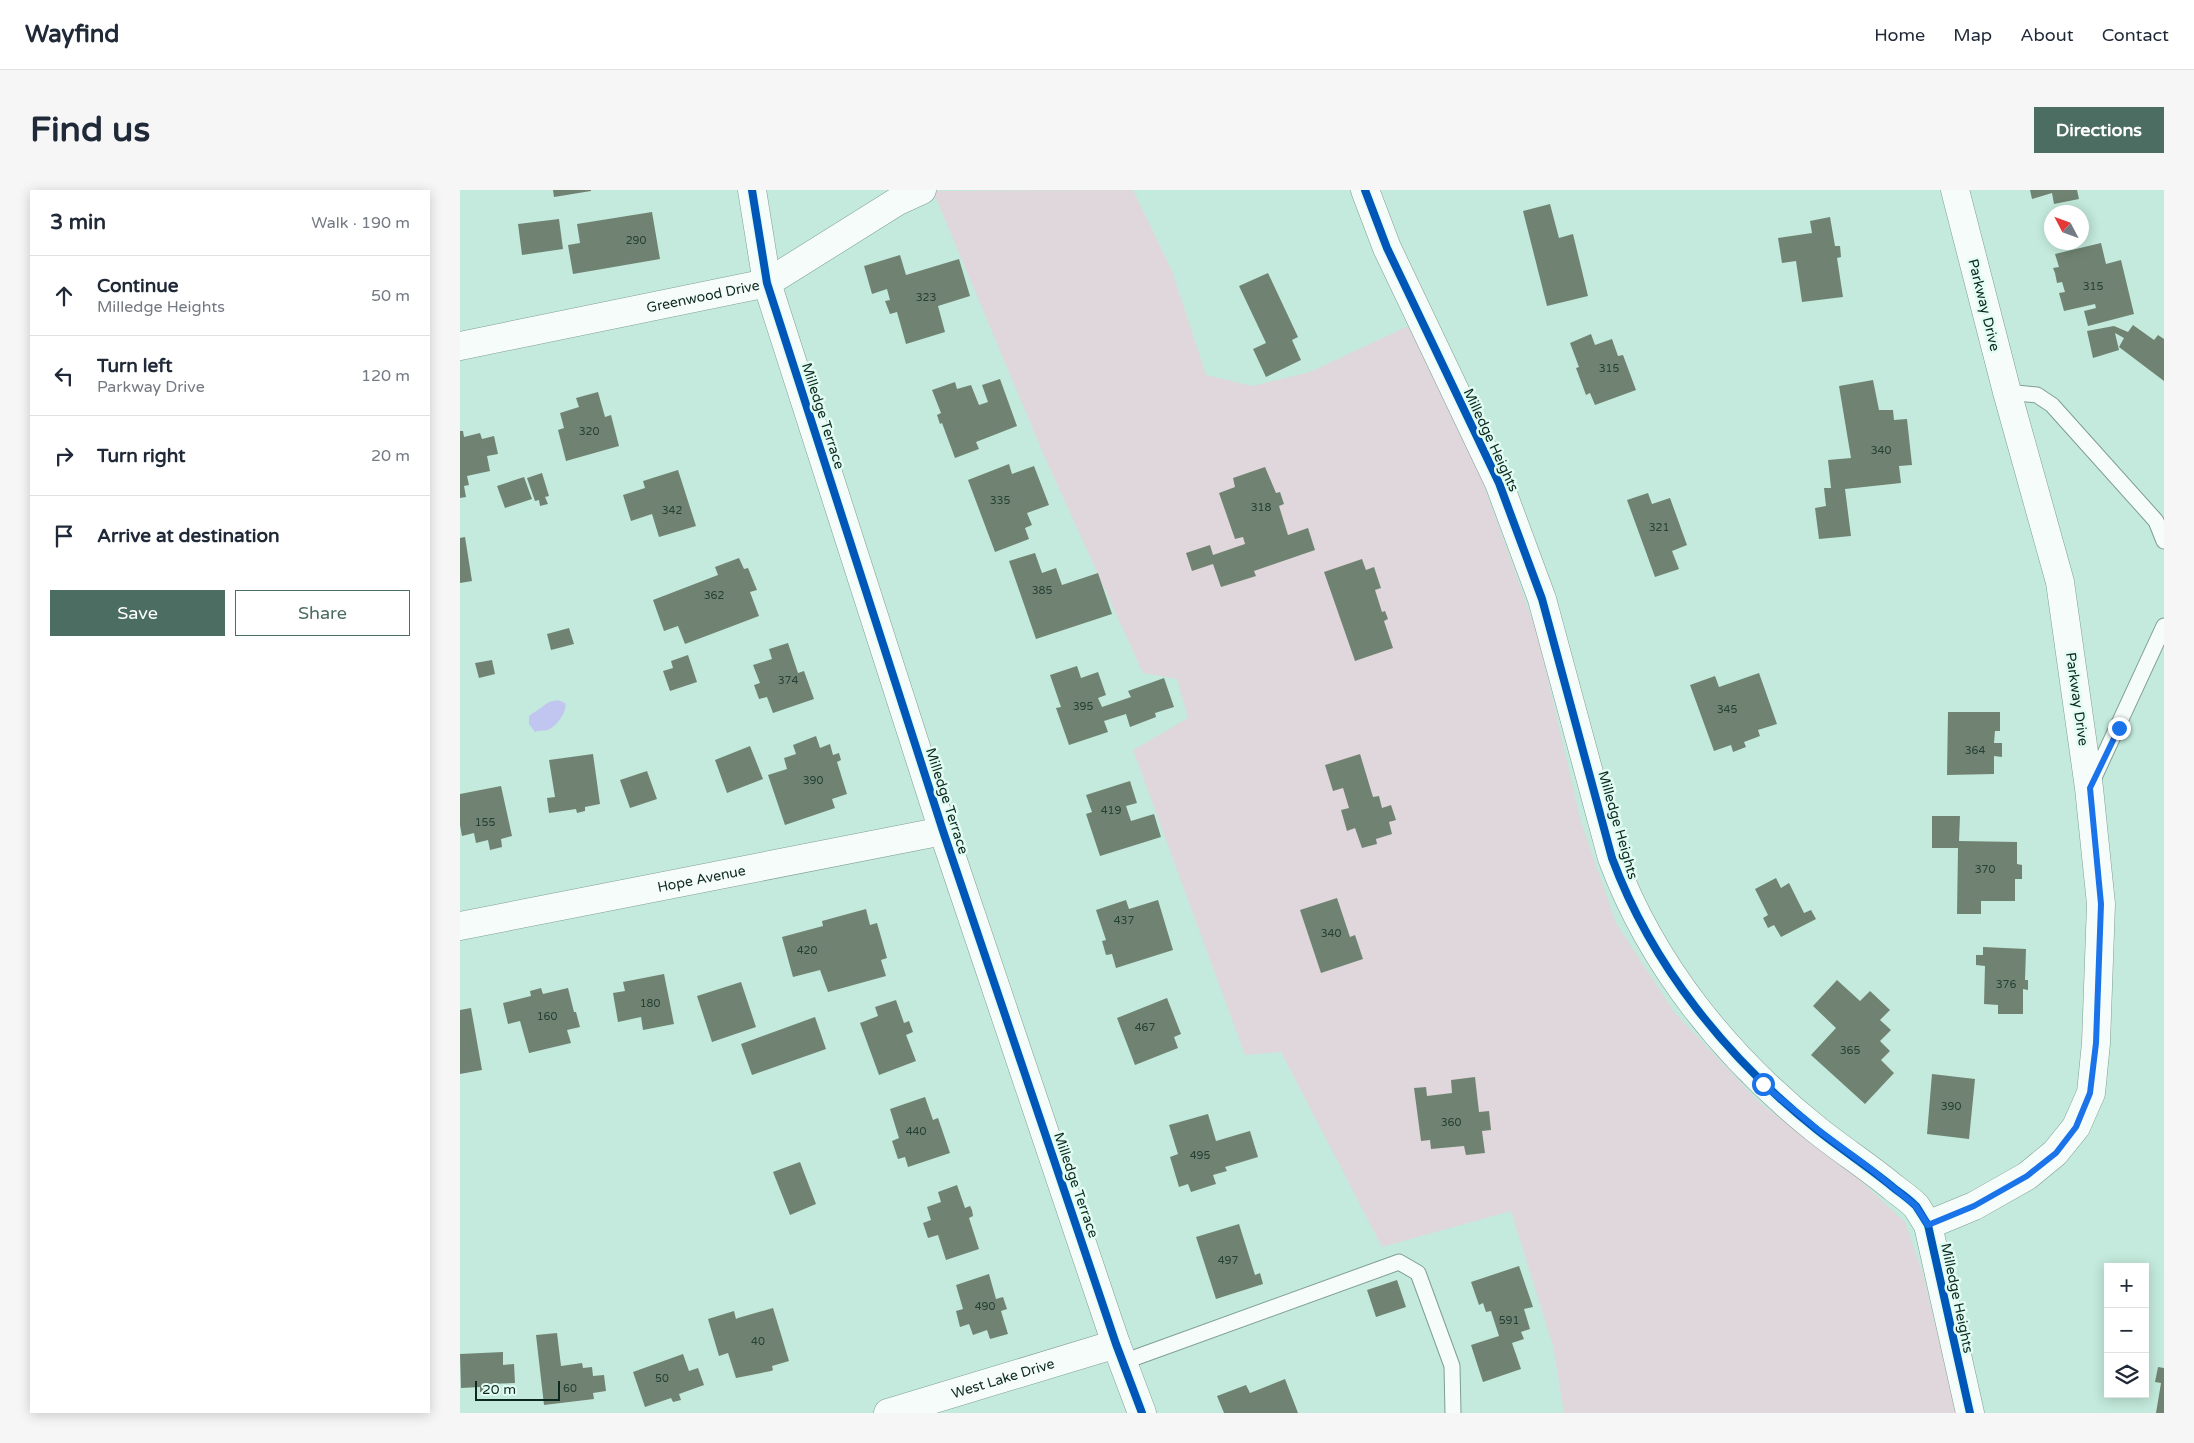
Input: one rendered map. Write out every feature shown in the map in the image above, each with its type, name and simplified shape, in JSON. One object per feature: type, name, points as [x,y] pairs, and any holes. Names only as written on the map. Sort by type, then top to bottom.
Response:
[{"type":"street","name":"Milledge Terrace","points":[[752,190],[767,283],[943,831],[1142,1413]]},
{"type":"street","name":"Greenwood Drive","points":[[460,346],[767,283],[898,201],[922,190]]},
{"type":"street","name":"Milledge Heights","points":[[1365,190],[1387,248],[1498,483],[1538,590],[1612,858],[1626,895],[1665,964],[1698,1011],[1728,1048],[1763,1084],[1818,1130],[1915,1205],[1928,1225],[1970,1413]]},
{"type":"street","name":"Parkway Drive","points":[[1928,1225],[1974,1206],[2027,1176],[2056,1153],[2076,1127],[2090,1093],[2096,1043],[2101,904],[2090,788],[2060,582],[2007,392],[1955,190]]},
{"type":"street","name":"Hope Avenue","points":[[460,926],[943,831]]},
{"type":"street","name":"West Lake Drive","points":[[888,1413],[1120,1353]]},
{"type":"lane","points":[[2007,392],[2037,395],[2052,405],[2156,521],[2164,540]]},
{"type":"lane","points":[[2090,788],[2164,626]]},
{"type":"lane","points":[[1120,1353],[1399,1262],[1418,1273],[1452,1366],[1453,1413]]},
{"type":"shaded area","points":[[1133,190],[1172,271],[1206,375],[1252,386],[1310,372],[1408,326],[1476,463],[1538,636],[1581,822],[1616,923],[1675,1013],[1759,1102],[1861,1181],[1905,1222],[1922,1271],[1957,1413],[1564,1413],[1553,1346],[1511,1211],[1382,1247],[1281,1052],[1245,1055],[1133,750],[1188,718],[1177,679],[1143,673],[1042,451],[933,191]]},
{"type":"water","points":[[558,700],[565,703],[565,710],[561,718],[548,730],[535,732],[529,724],[529,716],[549,702]]},
{"type":"building","points":[[553,190],[591,190],[591,191],[554,197]]},
{"type":"building","points":[[2030,190],[2077,190],[2079,199],[2054,204],[2052,193],[2032,199]]},
{"type":"building","points":[[1550,204],[1559,238],[1573,234],[1588,296],[1547,306],[1523,211]]},
{"type":"building","points":[[652,212],[660,259],[573,274],[568,245],[580,243],[577,224]]},
{"type":"building","points":[[1830,217],[1835,246],[1840,246],[1841,257],[1837,258],[1843,297],[1802,302],[1796,261],[1782,263],[1778,238],[1812,233],[1810,221]]},
{"type":"building","points":[[559,219],[563,249],[522,255],[518,224]]},
{"type":"building","points":[[2101,243],[2106,264],[2121,260],[2134,314],[2088,326],[2084,311],[2096,308],[2095,304],[2064,311],[2059,293],[2065,292],[2062,282],[2057,283],[2053,268],[2059,267],[2055,254],[2072,250],[2089,250],[2089,246]]},
{"type":"building","points":[[900,255],[906,275],[959,259],[970,296],[938,306],[945,332],[906,344],[897,312],[890,314],[885,301],[890,300],[887,289],[872,294],[864,266]]},
{"type":"building","points":[[1268,273],[1298,337],[1292,340],[1301,360],[1266,377],[1253,349],[1266,343],[1239,286]]},
{"type":"building","points":[[2133,325],[2154,340],[2158,335],[2164,339],[2164,381],[2119,347],[2124,338],[2115,333],[2119,350],[2093,358],[2087,331],[2114,326],[2128,332]]},
{"type":"building","points":[[1591,334],[1595,345],[1612,339],[1618,356],[1623,355],[1636,390],[1595,405],[1590,393],[1586,395],[1576,368],[1579,367],[1570,343]]},
{"type":"building","points":[[1000,379],[1017,426],[976,442],[979,449],[955,458],[942,423],[940,424],[937,415],[941,413],[932,390],[955,382],[957,389],[971,385],[979,405],[988,402],[982,385]]},
{"type":"building","points":[[1873,380],[1879,410],[1893,410],[1894,420],[1907,419],[1912,465],[1899,466],[1901,483],[1845,489],[1851,536],[1819,539],[1815,508],[1826,506],[1824,488],[1831,488],[1828,460],[1851,458],[1839,386]]},
{"type":"building","points":[[598,392],[605,417],[611,415],[619,446],[566,461],[558,430],[564,428],[560,413],[579,407],[576,398]]},
{"type":"building","points":[[460,431],[463,431],[464,437],[480,433],[482,439],[494,436],[498,454],[487,456],[490,471],[467,476],[469,485],[464,486],[466,497],[460,498]]},
{"type":"building","points":[[1009,464],[1012,474],[1034,466],[1049,505],[1027,513],[1032,525],[1025,528],[1029,539],[995,552],[968,480]]},
{"type":"building","points":[[1265,467],[1276,493],[1280,492],[1284,504],[1279,506],[1288,535],[1308,528],[1315,550],[1254,571],[1256,576],[1221,587],[1213,564],[1192,571],[1186,553],[1210,545],[1213,555],[1245,544],[1243,537],[1235,539],[1219,493],[1235,487],[1233,478]]},
{"type":"building","points":[[678,470],[696,526],[659,537],[652,514],[631,521],[623,495],[645,488],[643,481]]},
{"type":"building","points":[[542,473],[549,496],[545,497],[548,504],[540,506],[539,500],[535,501],[527,478]]},
{"type":"building","points":[[524,477],[532,499],[505,508],[497,486]]},
{"type":"building","points":[[1648,493],[1652,504],[1670,498],[1687,545],[1672,551],[1679,569],[1655,577],[1627,500]]},
{"type":"building","points":[[465,537],[472,581],[460,583],[460,538]]},
{"type":"building","points":[[1035,553],[1042,573],[1056,568],[1062,585],[1098,573],[1112,614],[1036,639],[1009,561]]},
{"type":"building","points":[[739,558],[744,569],[748,568],[757,590],[750,592],[759,616],[685,644],[678,626],[664,631],[653,600],[718,575],[715,567]]},
{"type":"building","points":[[1362,559],[1366,570],[1374,567],[1381,588],[1375,590],[1382,612],[1385,611],[1388,619],[1384,621],[1393,648],[1355,661],[1324,572]]},
{"type":"building","points":[[569,628],[574,644],[551,650],[547,634]]},
{"type":"building","points":[[788,643],[798,673],[804,671],[814,699],[773,713],[767,697],[759,699],[754,685],[760,683],[753,665],[772,659],[769,649]]},
{"type":"building","points":[[688,655],[697,682],[670,691],[663,671],[673,668],[671,661]]},
{"type":"building","points":[[492,660],[495,674],[479,678],[475,663]]},
{"type":"building","points":[[1077,666],[1081,678],[1098,672],[1106,695],[1098,698],[1102,707],[1131,697],[1128,691],[1164,678],[1174,707],[1155,713],[1156,717],[1130,727],[1126,714],[1104,721],[1108,732],[1069,745],[1056,708],[1061,707],[1050,675]]},
{"type":"building","points":[[1759,673],[1777,724],[1758,730],[1760,736],[1744,742],[1746,747],[1733,752],[1731,745],[1714,751],[1690,685],[1715,676],[1719,687]]},
{"type":"building","points":[[1948,712],[2000,712],[2000,731],[1995,731],[1994,743],[2002,743],[2002,757],[1994,756],[1994,774],[1947,775]]},
{"type":"building","points":[[816,736],[820,748],[830,744],[833,755],[839,753],[841,760],[837,762],[847,794],[832,799],[835,808],[785,825],[768,775],[787,769],[784,758],[796,754],[793,745]]},
{"type":"building","points":[[750,746],[763,779],[727,793],[715,760]]},
{"type":"building","points":[[593,754],[600,804],[585,807],[585,811],[577,813],[576,809],[549,813],[547,798],[555,797],[549,760]]},
{"type":"building","points":[[1360,754],[1373,797],[1379,796],[1382,808],[1391,805],[1396,820],[1389,822],[1392,834],[1376,839],[1377,844],[1362,848],[1355,828],[1347,831],[1341,810],[1349,808],[1343,788],[1333,791],[1325,765]]},
{"type":"building","points":[[647,771],[657,799],[630,808],[620,780]]},
{"type":"building","points":[[1130,781],[1137,803],[1126,806],[1131,821],[1154,814],[1161,837],[1100,856],[1086,814],[1092,812],[1086,795]]},
{"type":"building","points":[[501,786],[512,836],[501,839],[502,847],[490,850],[488,840],[476,843],[474,833],[462,836],[460,794]]},
{"type":"building","points":[[1932,816],[1960,816],[1959,841],[2017,842],[2017,864],[2022,865],[2022,879],[2015,879],[2015,901],[1981,901],[1981,914],[1957,914],[1958,848],[1932,848]]},
{"type":"building","points":[[1776,878],[1781,888],[1789,883],[1804,913],[1811,910],[1816,919],[1781,937],[1774,925],[1768,928],[1763,918],[1768,915],[1755,889]]},
{"type":"building","points":[[1337,898],[1350,937],[1355,935],[1363,959],[1321,973],[1300,910]]},
{"type":"building","points":[[1126,900],[1129,909],[1158,900],[1173,950],[1116,968],[1112,954],[1106,955],[1102,941],[1106,940],[1096,910]]},
{"type":"building","points":[[866,909],[870,925],[877,923],[887,958],[881,960],[886,976],[828,992],[820,970],[793,977],[782,937],[823,926],[822,921]]},
{"type":"building","points":[[1983,947],[2026,949],[2025,980],[2028,980],[2028,990],[2023,989],[2023,1014],[1998,1014],[1998,1005],[1984,1004],[1985,966],[1976,965],[1976,955],[1983,955]]},
{"type":"building","points":[[664,974],[674,1024],[643,1030],[641,1017],[618,1022],[613,993],[625,991],[623,982]]},
{"type":"building","points":[[1837,980],[1860,1001],[1870,991],[1890,1010],[1880,1020],[1891,1030],[1880,1041],[1890,1051],[1881,1060],[1894,1073],[1865,1104],[1811,1055],[1836,1028],[1813,1006]]},
{"type":"building","points":[[741,982],[756,1027],[712,1042],[697,996]]},
{"type":"building","points":[[541,988],[543,994],[568,988],[580,1027],[567,1030],[571,1043],[529,1053],[520,1021],[508,1024],[503,1003],[531,996],[530,991]]},
{"type":"building","points":[[1167,998],[1181,1034],[1174,1037],[1178,1048],[1135,1065],[1117,1018]]},
{"type":"building","points":[[896,1000],[904,1023],[909,1021],[913,1032],[906,1035],[916,1061],[879,1075],[860,1023],[878,1016],[875,1007]]},
{"type":"building","points":[[471,1008],[482,1070],[460,1074],[460,1010]]},
{"type":"building","points":[[815,1017],[826,1049],[752,1075],[741,1044]]},
{"type":"building","points":[[1932,1074],[1975,1079],[1969,1139],[1927,1134]]},
{"type":"building","points":[[1475,1077],[1479,1112],[1489,1111],[1491,1130],[1482,1131],[1485,1153],[1466,1155],[1464,1146],[1431,1149],[1430,1140],[1421,1141],[1414,1088],[1426,1087],[1427,1096],[1452,1093],[1451,1080]]},
{"type":"building","points":[[925,1097],[933,1120],[938,1118],[950,1153],[908,1167],[905,1157],[898,1159],[892,1141],[899,1138],[890,1109]]},
{"type":"building","points":[[1208,1114],[1216,1141],[1250,1131],[1258,1157],[1225,1167],[1227,1171],[1213,1175],[1216,1184],[1191,1192],[1188,1184],[1179,1187],[1170,1157],[1178,1154],[1169,1125]]},
{"type":"building","points":[[800,1162],[816,1204],[790,1215],[773,1172]]},
{"type":"building","points":[[957,1185],[965,1208],[970,1206],[972,1210],[973,1216],[969,1218],[979,1249],[946,1260],[938,1235],[928,1238],[923,1223],[931,1220],[927,1207],[941,1202],[938,1192]]},
{"type":"building","points":[[1239,1224],[1255,1275],[1260,1273],[1263,1284],[1216,1299],[1196,1237]]},
{"type":"building","points":[[1519,1266],[1533,1307],[1524,1309],[1530,1329],[1521,1332],[1524,1339],[1512,1343],[1521,1369],[1483,1382],[1471,1345],[1499,1336],[1491,1311],[1486,1312],[1483,1303],[1479,1305],[1471,1282]]},
{"type":"building","points":[[989,1274],[996,1299],[1003,1297],[1007,1309],[1001,1311],[1008,1334],[990,1339],[987,1330],[973,1335],[969,1324],[960,1327],[956,1311],[963,1309],[956,1285]]},
{"type":"building","points":[[1397,1280],[1406,1307],[1376,1317],[1367,1290]]},
{"type":"building","points":[[773,1308],[789,1361],[772,1366],[773,1370],[771,1371],[736,1378],[728,1353],[719,1356],[708,1319],[734,1311],[736,1319]]},
{"type":"building","points":[[557,1333],[561,1366],[582,1363],[583,1368],[592,1367],[593,1376],[604,1375],[606,1391],[593,1393],[594,1399],[544,1405],[536,1335]]},
{"type":"building","points":[[503,1352],[503,1365],[514,1364],[515,1383],[487,1384],[487,1392],[480,1392],[480,1387],[461,1388],[460,1354]]},
{"type":"building","points":[[683,1354],[689,1371],[698,1368],[704,1385],[679,1394],[681,1400],[673,1402],[671,1398],[645,1407],[633,1372]]},
{"type":"building","points":[[2158,1367],[2164,1368],[2164,1413],[2156,1413],[2161,1383],[2155,1382]]},
{"type":"building","points":[[1285,1379],[1298,1413],[1224,1413],[1217,1396],[1246,1385],[1250,1393]]},
{"type":"cycle path","points":[[752,190],[767,283],[943,831],[1116,1344],[1142,1413]]},
{"type":"cycle path","points":[[1365,190],[1387,248],[1499,483],[1542,599],[1612,858],[1629,898],[1648,936],[1671,973],[1723,1041],[1784,1102],[1817,1130],[1916,1206],[1928,1225],[1970,1413]]},
{"type":"route","points":[[1763,1084],[1818,1130],[1915,1205],[1928,1225],[1974,1206],[2027,1176],[2056,1153],[2076,1127],[2090,1093],[2096,1043],[2101,904],[2090,788],[2119,728]]}]
